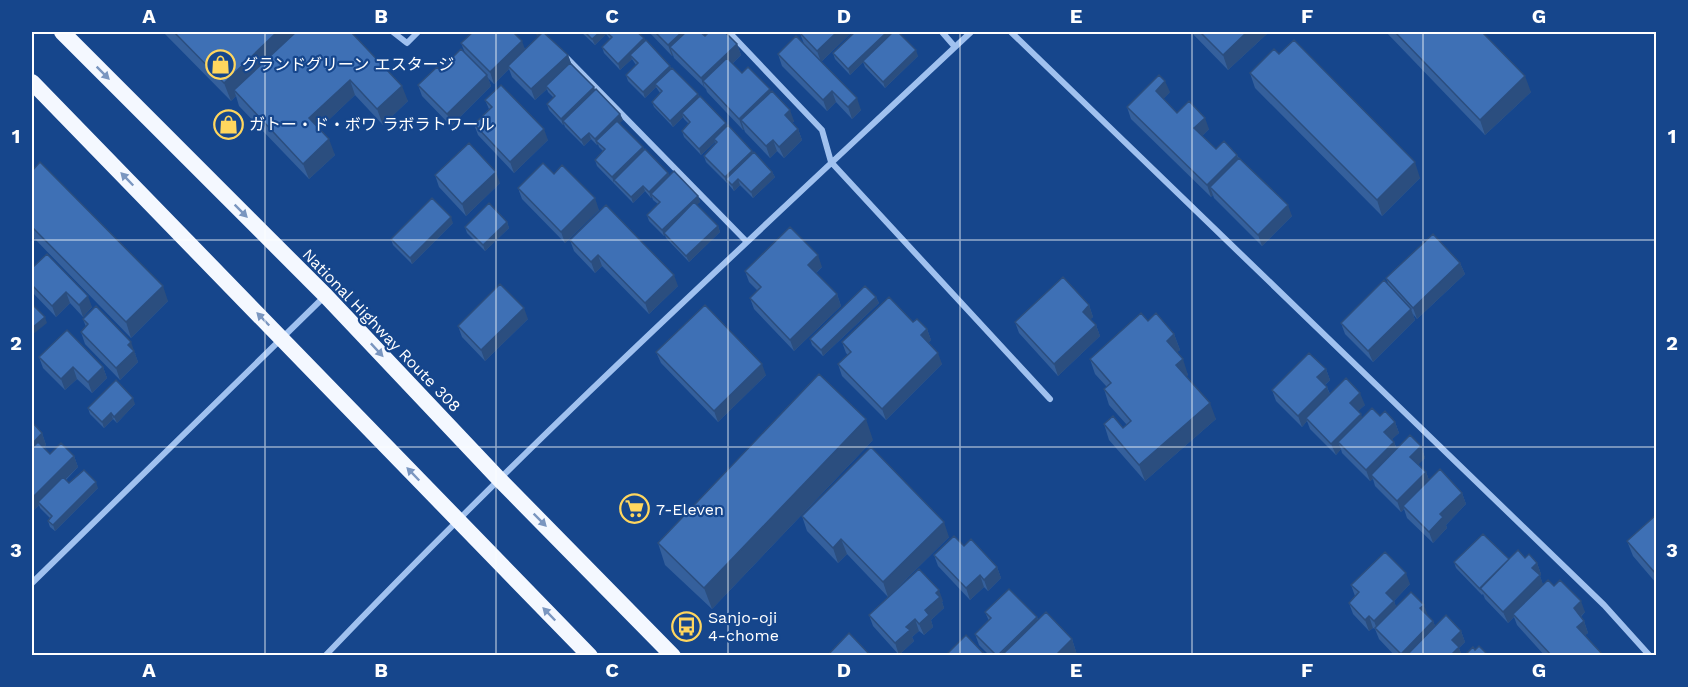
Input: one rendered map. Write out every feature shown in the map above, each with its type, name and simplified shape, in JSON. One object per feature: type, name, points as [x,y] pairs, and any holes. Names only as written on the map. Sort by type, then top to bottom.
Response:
[{"type":"highway","name":"National Highway Route 308","points":[[62,32],[326,296],[499,479],[673,656]]},
{"type":"highway","points":[[32,82],[590,656]]},
{"type":"street","points":[[393,32],[406,43],[418,32]]},
{"type":"street","points":[[729,32],[822,130],[831,162],[1050,399]]},
{"type":"street","points":[[942,32],[955,46]]},
{"type":"street","points":[[325,656],[457,519],[746,241],[971,32]]},
{"type":"street","points":[[1011,32],[1604,605],[1650,656]]},
{"type":"street","points":[[558,49],[746,241]]},
{"type":"street","points":[[32,583],[326,296]]},
{"type":"building","points":[[174,32],[277,32],[224,83]]},
{"type":"building","points":[[296,32],[351,32],[402,86],[377,109],[350,80],[309,118],[329,139],[303,164],[234,90]]},
{"type":"building","points":[[473,32],[513,32],[522,41],[490,72],[461,43]]},
{"type":"building","points":[[543,32],[568,55],[531,89],[508,66]]},
{"type":"building","points":[[585,32],[600,32],[592,39]]},
{"type":"building","points":[[606,32],[637,32],[644,38],[618,64],[602,47],[612,37]]},
{"type":"building","points":[[655,32],[682,32],[668,45]]},
{"type":"building","points":[[686,32],[700,32],[705,36],[709,32],[725,32],[737,44],[701,78],[670,47]]},
{"type":"building","points":[[837,32],[817,51],[800,33]]},
{"type":"building","points":[[855,32],[887,32],[848,69],[833,53]]},
{"type":"building","points":[[893,32],[898,32],[916,50],[883,82],[863,61]]},
{"type":"building","points":[[1200,32],[1247,32],[1223,55]]},
{"type":"building","points":[[1395,32],[1482,32],[1525,76],[1480,120]]},
{"type":"building","points":[[796,36],[857,98],[848,107],[832,91],[823,100],[778,54]]},
{"type":"building","points":[[646,40],[670,66],[643,92],[626,75],[638,63],[630,55]]},
{"type":"building","points":[[1294,40],[1415,162],[1377,200],[1250,73],[1274,49],[1279,54]]},
{"type":"building","points":[[461,49],[487,75],[447,114],[418,85],[437,67],[440,70]]},
{"type":"building","points":[[727,58],[742,73],[748,67],[770,89],[739,119],[703,81]]},
{"type":"building","points":[[570,63],[594,87],[561,119],[547,104],[555,96],[546,86]]},
{"type":"building","points":[[672,68],[698,94],[670,121],[652,102],[662,91],[655,84]]},
{"type":"building","points":[[1159,75],[1165,81],[1156,91],[1177,113],[1189,101],[1205,118],[1194,128],[1216,149],[1224,141],[1237,155],[1207,185],[1127,107]]},
{"type":"building","points":[[501,85],[544,129],[510,162],[474,124],[492,107],[485,100]]},
{"type":"building","points":[[596,89],[620,114],[595,139],[589,133],[581,140],[563,121]]},
{"type":"building","points":[[772,91],[790,110],[785,115],[798,129],[779,147],[773,140],[766,146],[741,120]]},
{"type":"building","points":[[700,96],[726,123],[699,149],[682,131],[690,122],[682,113]]},
{"type":"building","points":[[617,121],[643,147],[612,177],[595,160],[605,149],[596,141]]},
{"type":"building","points":[[728,125],[752,151],[725,177],[704,156],[717,142],[714,139]]},
{"type":"building","points":[[469,143],[496,172],[462,204],[435,175]]},
{"type":"building","points":[[645,149],[668,173],[649,192],[643,186],[631,197],[614,180]]},
{"type":"building","points":[[754,152],[772,172],[751,192],[738,179],[732,185],[726,179]]},
{"type":"building","points":[[1239,158],[1288,205],[1258,235],[1210,187]]},
{"type":"building","points":[[40,162],[163,286],[126,322],[32,227],[32,171]]},
{"type":"building","points":[[543,163],[554,174],[562,165],[595,198],[561,232],[518,188]]},
{"type":"building","points":[[674,171],[698,196],[662,230],[647,215],[660,202],[651,194]]},
{"type":"building","points":[[432,198],[451,217],[410,258],[391,239]]},
{"type":"building","points":[[694,202],[718,226],[686,256],[664,233]]},
{"type":"building","points":[[489,203],[507,222],[483,245],[465,227]]},
{"type":"building","points":[[606,205],[674,275],[645,303],[598,255],[591,262],[570,240]]},
{"type":"building","points":[[790,227],[818,255],[808,265],[837,294],[790,340],[750,298],[761,287],[745,271]]},
{"type":"building","points":[[1433,234],[1460,263],[1413,308],[1386,278]]},
{"type":"building","points":[[47,254],[88,296],[79,305],[66,292],[52,306],[32,285],[32,268]]},
{"type":"building","points":[[1063,277],[1089,305],[1083,312],[1096,325],[1054,364],[1015,322]]},
{"type":"building","points":[[1384,280],[1411,309],[1368,351],[1341,323]]},
{"type":"building","points":[[500,284],[524,308],[481,350],[458,326]]},
{"type":"building","points":[[865,286],[876,297],[821,350],[810,339]]},
{"type":"building","points":[[889,297],[913,322],[917,319],[927,329],[921,335],[938,353],[882,409],[838,364],[851,352],[842,342]]},
{"type":"building","points":[[32,304],[45,317],[32,328]]},
{"type":"building","points":[[705,305],[762,364],[714,411],[656,352]]},
{"type":"building","points":[[96,306],[131,342],[128,345],[134,351],[116,368],[81,332],[88,324],[83,319]]},
{"type":"building","points":[[1141,313],[1148,321],[1156,313],[1174,334],[1167,341],[1183,359],[1176,365],[1210,403],[1139,465],[1104,424],[1113,416],[1123,428],[1131,421],[1104,389],[1111,383],[1090,359]]},
{"type":"building","points":[[67,330],[103,367],[88,382],[73,367],[61,379],[39,357]]},
{"type":"building","points":[[1309,353],[1326,369],[1317,377],[1327,387],[1298,416],[1272,390]]},
{"type":"building","points":[[819,374],[866,419],[704,588],[658,543]]},
{"type":"building","points":[[1346,378],[1360,393],[1350,403],[1361,414],[1331,444],[1306,418]]},
{"type":"building","points":[[116,380],[133,398],[114,417],[111,413],[102,422],[88,408]]},
{"type":"building","points":[[1372,408],[1380,416],[1385,411],[1395,422],[1384,432],[1394,442],[1366,470],[1338,442]]},
{"type":"building","points":[[32,422],[42,433],[32,444]]},
{"type":"building","points":[[1410,435],[1421,446],[1410,457],[1426,472],[1397,501],[1371,475]]},
{"type":"building","points":[[38,442],[50,454],[61,443],[74,456],[32,498],[32,448]]},
{"type":"building","points":[[871,447],[944,522],[883,582],[841,539],[833,548],[802,516]]},
{"type":"building","points":[[1440,469],[1462,493],[1440,514],[1443,517],[1429,532],[1403,506]]},
{"type":"building","points":[[84,470],[96,482],[53,525],[48,521],[52,516],[38,502],[63,477],[69,483]]},
{"type":"building","points":[[1656,515],[1656,574],[1627,541]]},
{"type":"building","points":[[1483,534],[1509,559],[1480,589],[1454,562]]},
{"type":"building","points":[[954,536],[964,546],[971,539],[997,567],[984,580],[980,575],[966,588],[934,555]]},
{"type":"building","points":[[1518,550],[1525,558],[1529,554],[1537,563],[1532,568],[1540,575],[1503,612],[1480,588]]},
{"type":"building","points":[[1385,552],[1406,573],[1386,593],[1394,601],[1374,621],[1369,616],[1365,620],[1349,603],[1359,592],[1351,585]]},
{"type":"building","points":[[919,569],[939,590],[936,593],[940,597],[925,610],[929,615],[919,624],[915,619],[906,627],[910,630],[895,643],[869,615]]},
{"type":"building","points":[[1548,580],[1554,586],[1560,580],[1581,601],[1574,608],[1584,621],[1577,627],[1604,656],[1552,656],[1513,614]]},
{"type":"building","points":[[1009,589],[1037,617],[997,656],[975,634],[991,618],[985,612]]},
{"type":"building","points":[[1411,592],[1424,605],[1420,608],[1433,621],[1401,654],[1375,628]]},
{"type":"building","points":[[1046,612],[1072,639],[1055,656],[1001,656]]},
{"type":"building","points":[[1446,615],[1461,631],[1452,640],[1459,647],[1450,656],[1406,656]]},
{"type":"building","points":[[849,633],[871,656],[827,656]]},
{"type":"building","points":[[966,635],[986,656],[945,656]]},
{"type":"building","points":[[1479,646],[1489,656],[1464,656],[1473,647],[1475,650]]},
{"type":"place","name":"グランドグリーン エスタージ","points":[[221,64]]},
{"type":"place","name":"ガトー・ド・ボワ ラボラトワール","points":[[228,124]]},
{"type":"place","name":"7-Eleven","points":[[635,509]]},
{"type":"place","name":"Sanjo-oji 4-chome","points":[[687,626]]}]
